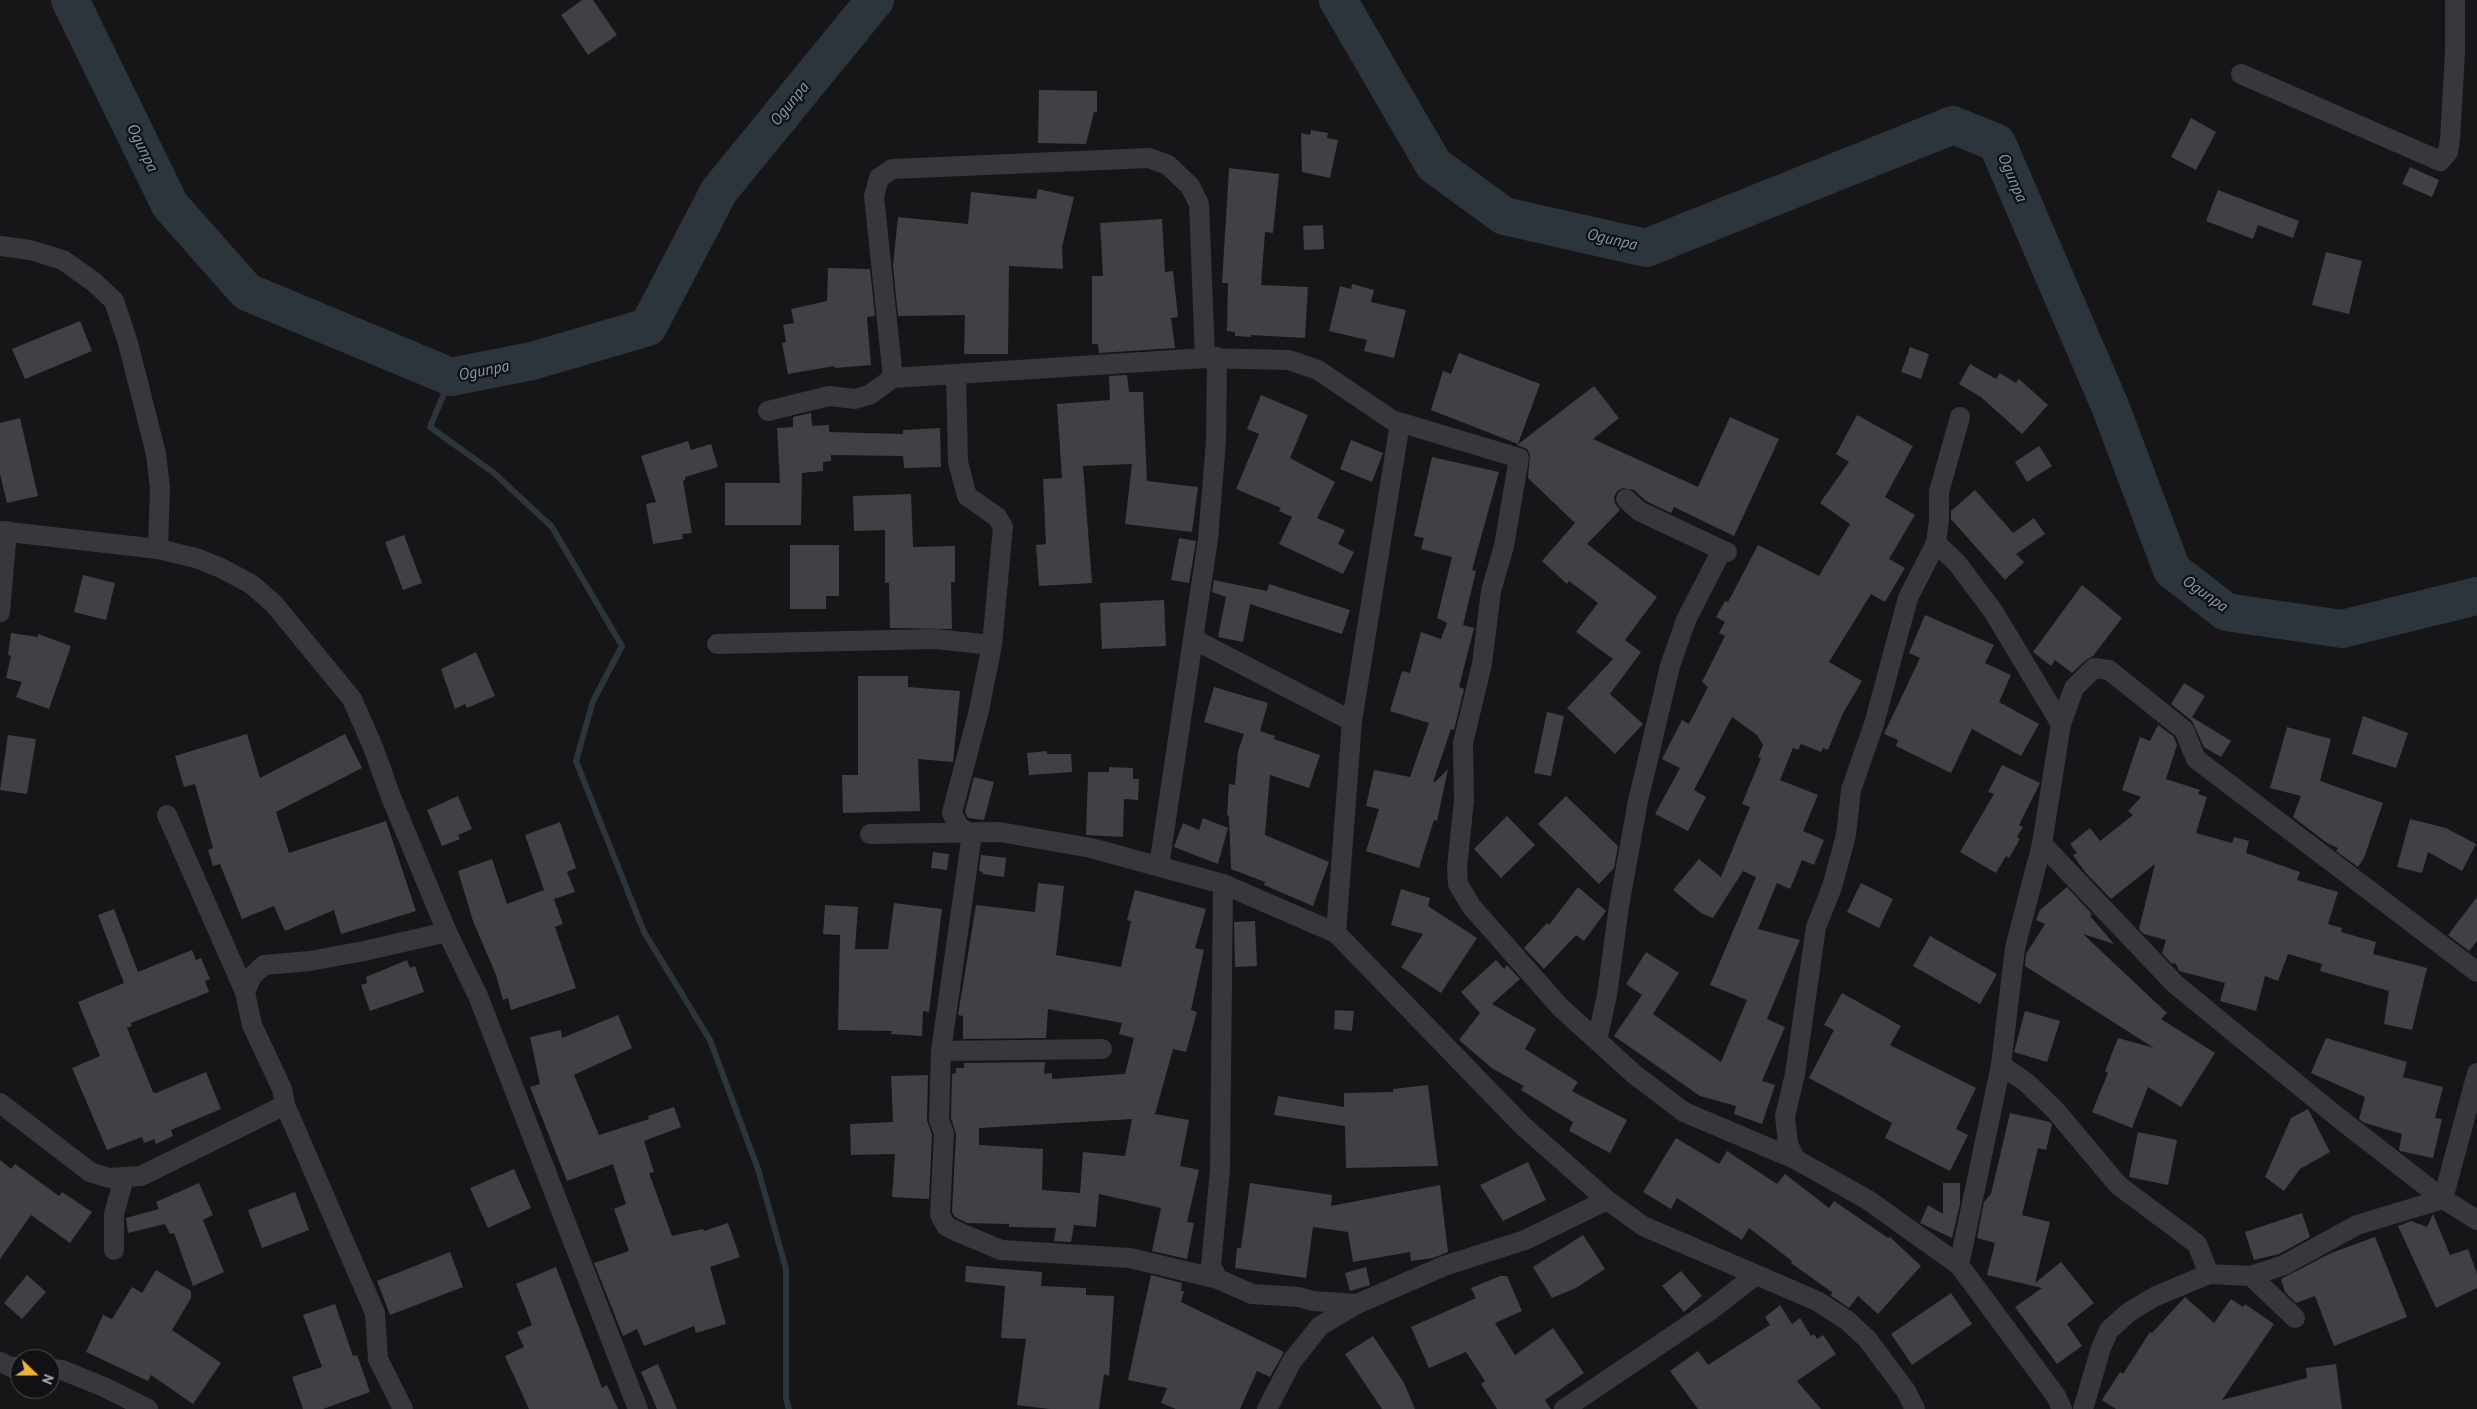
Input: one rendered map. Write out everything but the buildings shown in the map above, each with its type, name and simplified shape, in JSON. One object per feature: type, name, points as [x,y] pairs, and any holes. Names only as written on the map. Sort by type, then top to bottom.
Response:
[{"type":"street","points":[[2241,74],[2440,161],[2448,152],[2450,139],[2455,53],[2455,0]]},
{"type":"street","points":[[893,378],[874,196],[879,178],[892,168],[1148,158],[1168,165],[1190,186],[1199,204],[1216,440],[1208,539],[1159,866]]},
{"type":"street","points":[[0,246],[30,250],[64,260],[94,282],[114,301],[128,343],[156,454],[160,488],[158,550]]},
{"type":"street","points":[[768,411],[829,396],[855,399],[869,395],[893,378],[1211,358],[1289,360],[1318,370],[1392,420],[1519,458],[1504,546],[1491,591],[1482,664],[1463,743],[1464,800],[1457,868],[1458,884],[1471,906],[1554,1000],[1634,1074],[1684,1112],[1795,1159],[1868,1200],[1960,1265],[2056,1396],[2062,1409]]},
{"type":"street","points":[[956,374],[958,462],[967,496],[996,516],[1003,526],[992,645],[980,710],[952,813],[960,827],[972,834]]},
{"type":"street","points":[[1795,1159],[1788,1144],[1785,1116],[1795,1074],[1816,927],[1832,887],[1846,835],[1851,790],[1874,724],[1908,598],[1936,543],[1939,520],[1939,492],[1960,417]]},
{"type":"street","points":[[1336,933],[1352,722],[1400,423]]},
{"type":"street","points":[[1596,1040],[1607,995],[1638,802],[1670,666],[1686,620],[1724,551],[1639,511],[1626,499]]},
{"type":"street","points":[[0,612],[3,531],[158,550],[196,558],[251,584],[274,604],[352,699],[447,932],[478,996],[638,1409]]},
{"type":"street","points":[[1936,543],[1957,563],[1993,611],[2061,724]]},
{"type":"street","points":[[717,644],[935,639],[992,645]]},
{"type":"street","points":[[1193,639],[1352,722]]},
{"type":"street","points":[[1960,1265],[2001,1065],[2015,948],[2042,844],[2061,724],[2074,688],[2094,668],[2109,670],[2184,730],[2196,759],[2477,972]]},
{"type":"street","points":[[166,815],[245,992],[252,1025],[282,1089],[285,1105],[375,1313],[378,1359],[403,1409]]},
{"type":"street","points":[[870,834],[972,834],[1000,832],[1091,848],[1223,884],[1336,933],[1523,1126],[1607,1200],[1642,1226],[1817,1301],[1848,1321],[1868,1340],[1906,1391],[1914,1409]]},
{"type":"street","points":[[972,834],[940,1051],[939,1120],[944,1133],[940,1215],[946,1226],[1001,1250],[1130,1258],[1218,1279],[1252,1294],[1357,1304]]},
{"type":"street","points":[[2042,844],[2175,984],[2340,1119],[2443,1199],[2477,1220]]},
{"type":"street","points":[[1218,1279],[1211,1266],[1220,1170],[1223,884]]},
{"type":"street","points":[[245,992],[252,976],[264,965],[310,961],[447,932]]},
{"type":"street","points":[[940,1051],[1102,1049]]},
{"type":"street","points":[[2001,1065],[2026,1082],[2056,1111],[2118,1185],[2197,1244],[2209,1274]]},
{"type":"street","points":[[2443,1199],[2477,1073]]},
{"type":"street","points":[[0,1103],[90,1172],[109,1178],[140,1176],[285,1105]]},
{"type":"street","points":[[114,1250],[114,1214],[124,1178]]},
{"type":"street","points":[[2083,1409],[2101,1348],[2109,1330],[2129,1312],[2156,1296],[2209,1274],[2251,1276],[2284,1265],[2357,1225],[2443,1199]]},
{"type":"street","points":[[1267,1409],[1292,1361],[1320,1326],[1357,1304],[1444,1266],[1525,1240],[1607,1200]]},
{"type":"street","points":[[1564,1409],[1708,1312],[1756,1275]]},
{"type":"street","points":[[2251,1276],[2295,1318]]},
{"type":"street","points":[[1313,1301],[1320,1326]]},
{"type":"street","points":[[60,1370],[104,1386],[148,1409]]},
{"type":"waterway","name":"Ogunpa","points":[[70,0],[170,205],[247,292],[451,377],[532,361],[648,327],[719,191],[875,0]]},
{"type":"waterway","name":"Ogunpa","points":[[1338,0],[1434,165],[1504,216],[1646,248],[1953,125],[1997,143],[2110,406],[2172,570],[2226,612],[2342,629],[2477,596]]},
{"type":"waterway","points":[[451,377],[430,427],[494,473],[552,527],[622,646],[593,701],[576,761],[644,932],[710,1040],[758,1169],[786,1269],[786,1399],[789,1409]]}]
